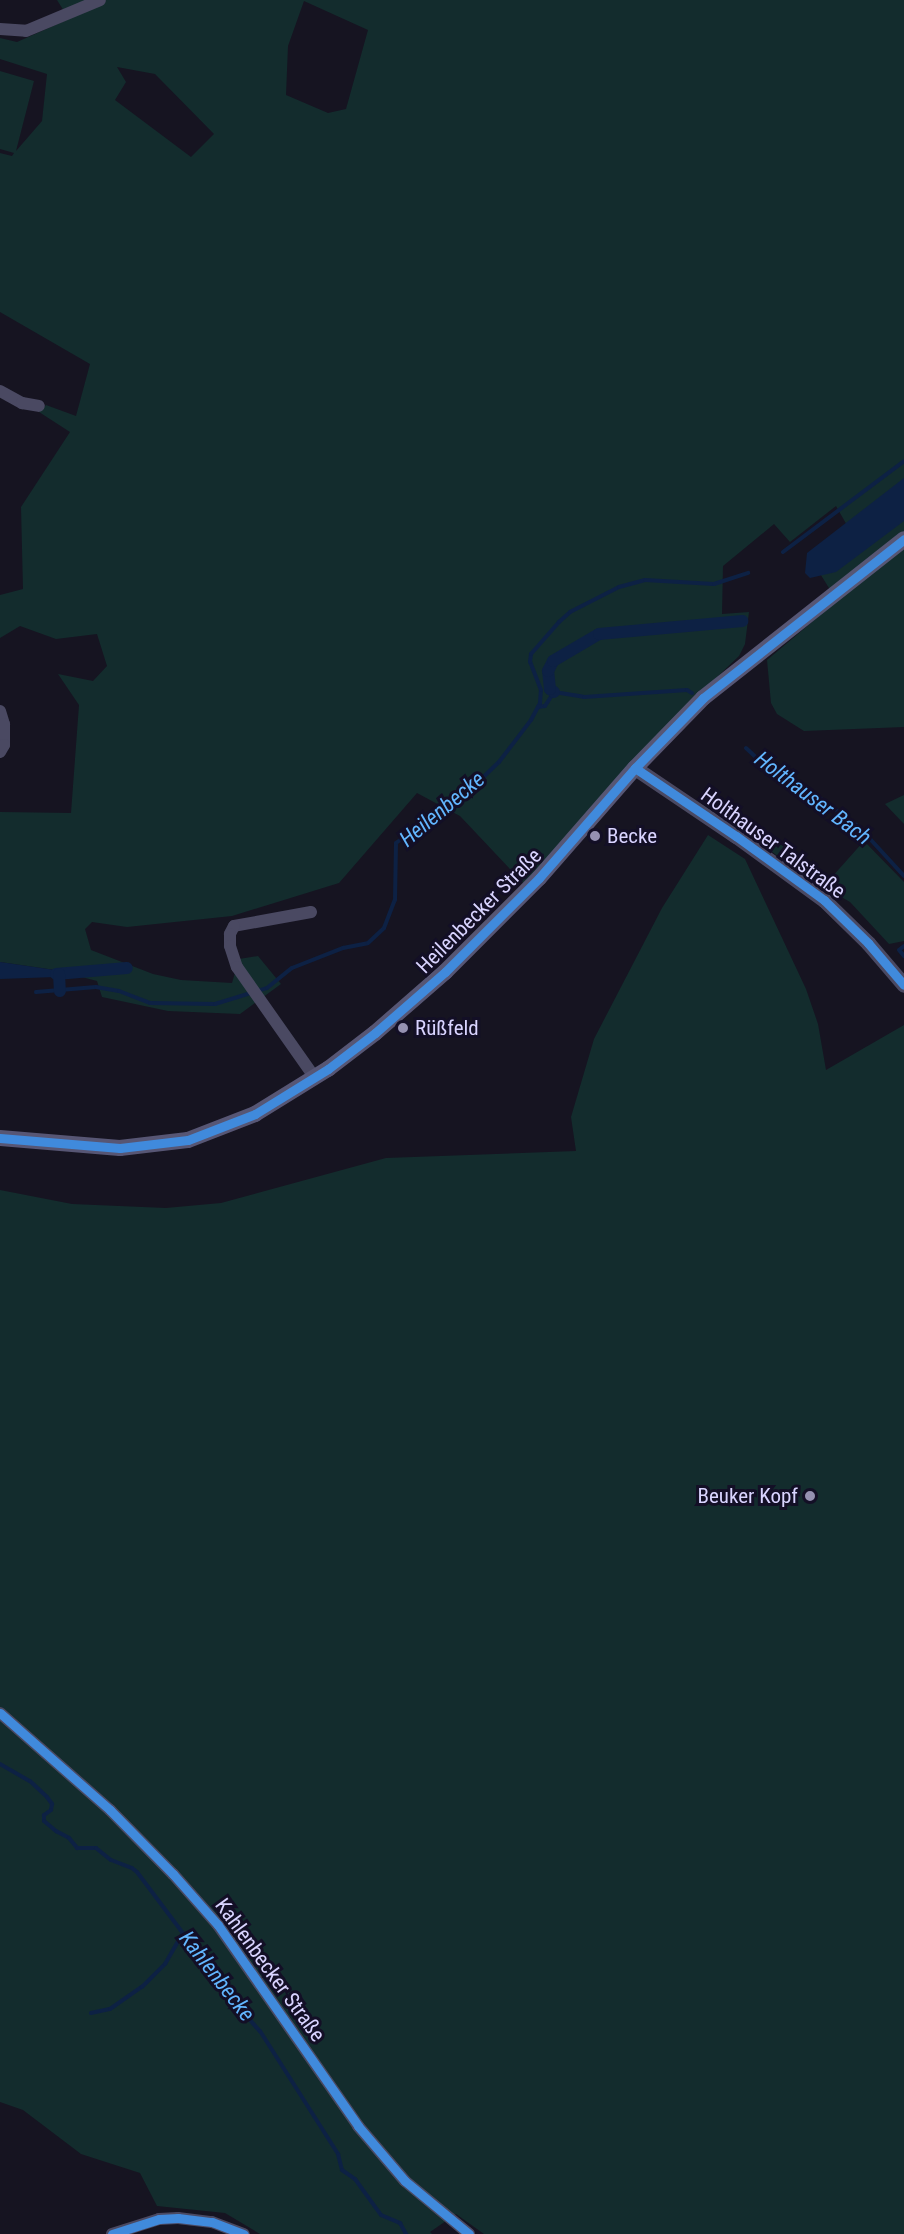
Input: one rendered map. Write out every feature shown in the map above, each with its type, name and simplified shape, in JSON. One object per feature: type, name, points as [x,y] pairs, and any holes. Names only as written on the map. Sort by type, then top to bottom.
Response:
[{"type":"main road","name":"Heilenbecker Straße","points":[[0,1138],[95,1147],[165,1144],[188,1140],[233,1124],[269,1106],[315,1078],[375,1033],[445,972],[539,878],[635,768],[703,698],[904,539]]},
{"type":"street","points":[[0,29],[26,31],[100,0]]},
{"type":"street","points":[[0,391],[22,403],[39,406]]},
{"type":"street","points":[[0,711],[4,724],[4,745],[0,752]]},
{"type":"street","name":"Holthauser Talstraße","points":[[635,768],[736,836],[824,900],[868,943],[904,985]]},
{"type":"street","points":[[310,912],[234,926],[230,934],[230,946],[237,967],[315,1078]]},
{"type":"street","name":"Kahlenbecker Straße","points":[[0,1713],[110,1810],[173,1874],[218,1925],[358,2126],[405,2181],[470,2234]]},
{"type":"street","points":[[112,2234],[159,2219],[178,2218],[212,2222],[244,2234]]},
{"type":"green space","points":[[57,0],[904,0],[904,727],[804,731],[777,714],[771,703],[767,660],[837,601],[811,559],[848,527],[836,506],[790,542],[774,524],[723,566],[722,614],[749,612],[745,644],[739,656],[665,727],[525,885],[460,816],[417,793],[339,883],[232,916],[127,927],[92,922],[85,929],[91,950],[153,974],[181,980],[232,983],[239,959],[258,956],[281,984],[240,1014],[168,1011],[102,997],[97,981],[55,970],[0,962],[0,812],[71,813],[79,705],[58,674],[93,681],[107,666],[97,634],[56,639],[20,626],[0,638],[0,595],[23,589],[21,507],[70,432],[39,412],[46,405],[76,416],[90,364],[0,312],[0,153],[12,156],[14,153],[0,149],[0,71],[34,81],[16,151],[42,121],[47,74],[0,59],[0,38],[17,42],[69,19]],"holes":[[[304,1],[368,30],[346,109],[328,113],[286,95],[288,46]],[[117,67],[155,74],[214,134],[191,157],[115,100],[126,82]]]},
{"type":"green space","points":[[904,795],[904,824],[885,804]]},
{"type":"green space","points":[[708,835],[745,859],[806,989],[818,1024],[826,1070],[904,1025],[904,2234],[484,2234],[456,2214],[430,2232],[432,2234],[260,2234],[225,2213],[157,2206],[140,2173],[81,2154],[23,2110],[0,2102],[0,1190],[72,1204],[166,1208],[221,1203],[386,1158],[576,1151],[571,1117],[594,1039],[662,908]]},
{"type":"green space","points":[[771,838],[831,878],[864,841],[904,882],[904,941],[889,944],[850,902],[805,876],[764,846]]},
{"type":"water","points":[[904,478],[904,521],[836,572],[810,578],[805,573],[807,553]]},
{"type":"water","points":[[0,962],[55,970],[56,977],[0,979]]},
{"type":"waterway","name":"Heilenbecke","points":[[783,552],[904,461]]},
{"type":"waterway","name":"Heilenbecke","points":[[36,992],[96,987],[119,991],[150,1003],[215,1004],[267,988],[292,968],[343,948],[368,943],[384,928],[395,900],[396,843],[474,786],[499,762],[531,720],[540,703],[541,690],[530,662],[531,654],[559,622],[570,612],[619,587],[645,580],[714,584],[748,573]]},
{"type":"waterway","points":[[554,692],[550,689],[548,671],[553,661],[599,634],[742,621]]},
{"type":"waterway","name":"Holthauser Bach","points":[[538,707],[545,706],[554,692],[584,697],[687,690],[692,693]]},
{"type":"waterway","name":"Holthauser Bach","points":[[746,748],[774,774],[821,799],[860,828],[904,876]]},
{"type":"waterway","name":"Holthauser Bach","points":[[904,946],[899,950],[904,956]]},
{"type":"waterway","points":[[56,974],[127,968]]},
{"type":"waterway","points":[[59,974],[60,991]]},
{"type":"waterway","name":"Kahlenbecke","points":[[0,1764],[30,1781],[47,1797],[52,1804],[51,1810],[44,1815],[44,1821],[69,1838],[77,1848],[96,1848],[111,1860],[137,1872],[237,2005],[260,2031],[338,2154],[342,2170],[355,2179],[381,2215],[400,2223],[406,2234]]},
{"type":"waterway","points":[[91,2013],[110,2009],[142,1987],[165,1964],[183,1933]]},
{"type":"cycle path","points":[[0,1138],[120,1148],[188,1140],[255,1114],[328,1069],[375,1033],[445,972],[539,878],[635,768],[703,698],[904,539]]},
{"type":"cycle path","points":[[635,768],[736,836],[824,900],[868,943],[904,985]]},
{"type":"cycle path","points":[[0,1713],[110,1810],[173,1874],[218,1925],[358,2126],[405,2181],[469,2234]]},
{"type":"cycle path","points":[[112,2234],[159,2219],[178,2218],[212,2222],[244,2234]]},
{"type":"place","name":"Becke","points":[[595,836]]},
{"type":"place","name":"Rüßfeld","points":[[403,1028]]},
{"type":"place","name":"Beuker Kopf","points":[[810,1496]]}]
